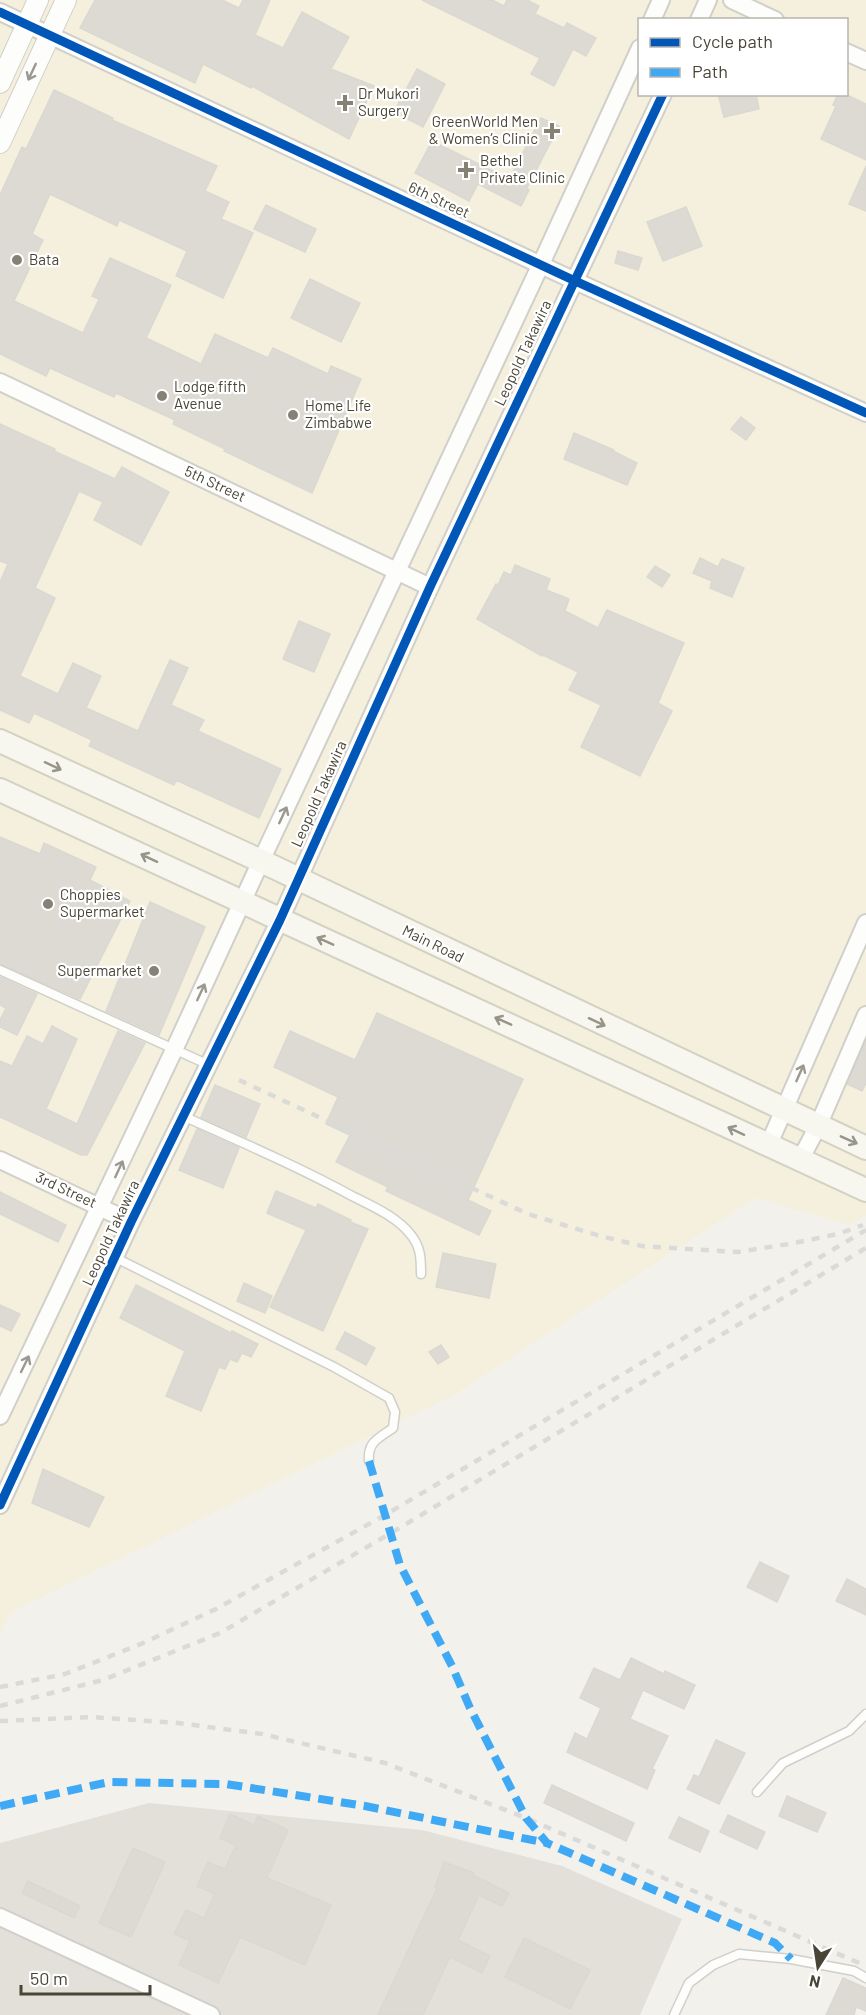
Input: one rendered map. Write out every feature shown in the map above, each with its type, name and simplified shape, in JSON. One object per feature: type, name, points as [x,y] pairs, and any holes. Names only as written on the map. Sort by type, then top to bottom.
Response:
[{"type":"main road","name":"Main Road","points":[[0,741],[261,861],[866,1148]]},
{"type":"main road","points":[[0,790],[866,1190]]},
{"type":"main road","points":[[546,1041],[566,1007]]},
{"type":"street","points":[[0,83],[38,0]]},
{"type":"street","points":[[0,143],[66,0]]},
{"type":"street","points":[[653,18],[661,0]]},
{"type":"street","points":[[700,18],[708,0]]},
{"type":"street","points":[[732,0],[771,18]]},
{"type":"street","name":"6th Street","points":[[0,12],[573,280],[866,413]]},
{"type":"street","name":"Leopold Takawira","points":[[0,1416],[174,1050],[541,264],[638,50]]},
{"type":"street","points":[[848,53],[866,61]]},
{"type":"street","name":"Leopold Takawira","points":[[0,1505],[131,1222],[280,920],[430,587],[573,280],[662,96]]},
{"type":"street","name":"5th Street","points":[[0,382],[430,587]]},
{"type":"street","points":[[768,1146],[861,949],[866,923]]},
{"type":"street","points":[[800,1160],[818,1126],[866,1015]]},
{"type":"street","name":"3rd Street","points":[[0,1160],[131,1222]]},
{"type":"street","points":[[0,1917],[211,2015]]},
{"type":"lane","points":[[0,970],[208,1065]]},
{"type":"lane","points":[[183,1116],[321,1179],[400,1224],[412,1236],[419,1250],[421,1274]]},
{"type":"lane","points":[[116,1258],[334,1367],[389,1398],[395,1412],[393,1428],[374,1442],[368,1452],[369,1461]]},
{"type":"lane","points":[[757,1792],[783,1763],[849,1731],[866,1714]]},
{"type":"lane","points":[[674,2015],[689,1983],[713,1965],[740,1954],[802,1961],[854,1971],[866,1978]]},
{"type":"shaded area","points":[[0,0],[866,0],[866,1215],[849,1225],[755,1198],[454,1395],[11,1612],[0,1634]]},
{"type":"shaded area","points":[[149,1803],[422,1830],[562,1866],[682,1919],[640,2015],[0,2015],[0,1843]]},
{"type":"building","points":[[95,0],[222,0],[239,8],[243,0],[270,0],[255,35],[283,48],[302,12],[349,37],[331,69],[374,86],[349,139],[252,86],[251,88],[203,64],[195,83],[80,28]]},
{"type":"building","points":[[422,0],[492,0],[504,6],[507,0],[527,0],[539,6],[535,14],[564,28],[567,23],[596,38],[586,56],[573,49],[554,86],[531,74],[540,58]]},
{"type":"building","points":[[417,69],[445,84],[423,127],[394,112]]},
{"type":"building","points":[[54,90],[113,118],[112,120],[217,166],[205,191],[229,202],[221,219],[253,233],[223,298],[176,276],[187,251],[119,220],[117,226],[50,194],[32,234],[43,240],[14,301],[83,333],[99,299],[92,296],[110,258],[171,285],[146,338],[201,364],[215,334],[268,358],[273,348],[328,374],[331,366],[361,379],[312,493],[173,424],[175,420],[116,393],[114,397],[50,368],[46,376],[0,354],[0,195],[22,147],[26,149]]},
{"type":"building","points":[[848,95],[866,104],[866,160],[821,139],[836,106],[833,105],[837,96]]},
{"type":"building","points":[[719,96],[756,96],[759,109],[724,117]]},
{"type":"building","points":[[541,118],[559,126],[527,188],[529,190],[521,206],[478,184],[469,201],[415,173],[432,141],[509,179]]},
{"type":"building","points":[[866,166],[866,211],[849,204]]},
{"type":"building","points":[[266,205],[316,229],[305,252],[254,229]]},
{"type":"building","points":[[686,207],[702,246],[663,261],[647,222]]},
{"type":"building","points":[[618,251],[642,258],[638,270],[615,263]]},
{"type":"building","points":[[310,279],[360,303],[341,342],[291,318]]},
{"type":"building","points":[[741,417],[755,428],[746,440],[731,429]]},
{"type":"building","points":[[0,424],[115,479],[122,467],[169,492],[141,545],[94,520],[103,502],[79,491],[35,588],[55,598],[20,676],[58,694],[73,663],[101,676],[86,708],[138,731],[170,660],[188,668],[171,705],[204,720],[198,731],[281,769],[259,818],[176,780],[174,785],[89,746],[92,740],[34,713],[29,723],[0,710],[0,582],[8,564],[0,561]]},
{"type":"building","points":[[574,433],[614,450],[637,463],[627,485],[564,459]]},
{"type":"building","points":[[700,558],[718,567],[722,559],[744,568],[732,597],[710,588],[712,581],[693,573]]},
{"type":"building","points":[[515,565],[550,579],[546,590],[569,599],[565,611],[598,628],[607,610],[684,643],[658,703],[672,711],[640,776],[581,747],[601,705],[569,690],[578,672],[542,656],[477,619],[504,572],[511,575]]},
{"type":"building","points":[[655,566],[670,575],[662,587],[647,577]]},
{"type":"building","points":[[299,621],[330,634],[314,672],[283,659]]},
{"type":"building","points":[[0,837],[40,854],[44,843],[96,867],[90,880],[130,901],[80,999],[0,964]]},
{"type":"building","name":"Supermarket","points":[[150,902],[205,927],[159,1035],[106,1011]]},
{"type":"building","points":[[0,977],[37,994],[17,1035],[0,1027],[0,1020],[6,1008],[0,1005]]},
{"type":"building","points":[[377,1013],[523,1079],[468,1200],[491,1211],[479,1235],[386,1191],[388,1187],[336,1162],[350,1135],[326,1124],[338,1097],[274,1067],[290,1031],[355,1060]]},
{"type":"building","points":[[52,1026],[77,1039],[46,1109],[77,1124],[118,1031],[145,1043],[87,1155],[81,1155],[0,1117],[0,1061],[12,1066],[27,1036],[43,1044]]},
{"type":"building","points":[[866,1041],[866,1083],[862,1091],[847,1084]]},
{"type":"building","points":[[215,1085],[260,1104],[246,1137],[201,1117]]},
{"type":"building","points":[[197,1129],[239,1148],[223,1188],[179,1170]]},
{"type":"building","points":[[276,1191],[316,1208],[318,1204],[368,1229],[323,1331],[270,1307],[306,1230],[267,1213]]},
{"type":"building","points":[[0,1192],[66,1225],[58,1242],[0,1214]]},
{"type":"building","points":[[443,1253],[496,1264],[489,1298],[436,1287]]},
{"type":"building","points":[[244,1283],[272,1296],[265,1313],[237,1301]]},
{"type":"building","points":[[136,1285],[231,1333],[232,1331],[258,1344],[251,1357],[242,1353],[237,1362],[230,1359],[225,1369],[219,1367],[201,1411],[166,1396],[185,1351],[120,1318]]},
{"type":"building","points":[[0,1305],[20,1314],[11,1331],[0,1326]]},
{"type":"building","points":[[345,1332],[375,1348],[366,1365],[336,1349]]},
{"type":"building","points":[[441,1345],[449,1357],[438,1364],[429,1352]]},
{"type":"building","points":[[43,1469],[104,1497],[89,1527],[32,1503]]},
{"type":"building","points":[[760,1562],[789,1576],[777,1602],[747,1587]]},
{"type":"building","points":[[847,1579],[866,1589],[866,1615],[836,1601]]},
{"type":"building","points":[[631,1658],[664,1674],[665,1671],[695,1685],[684,1709],[643,1690],[630,1719],[668,1736],[652,1769],[655,1770],[647,1789],[567,1752],[575,1733],[587,1739],[601,1708],[580,1698],[594,1668],[620,1680]]},
{"type":"building","points":[[716,1740],[745,1753],[719,1804],[687,1789],[694,1775],[699,1777]]},
{"type":"building","points":[[552,1785],[634,1823],[626,1841],[544,1803]]},
{"type":"building","points":[[787,1796],[826,1813],[817,1832],[779,1816]]},
{"type":"building","points":[[230,1814],[254,1825],[258,1816],[288,1830],[267,1878],[331,1905],[305,1965],[240,1937],[218,1983],[179,1965],[190,1941],[174,1934],[186,1910],[204,1918],[215,1894],[197,1886],[208,1862],[225,1869],[236,1845],[220,1838]]},
{"type":"building","points":[[728,1815],[765,1832],[757,1849],[720,1832]]},
{"type":"building","points":[[679,1817],[709,1831],[700,1852],[669,1838]]},
{"type":"building","points":[[133,1848],[165,1862],[131,1937],[99,1923]]},
{"type":"building","points":[[444,1862],[474,1873],[473,1875],[509,1893],[502,1906],[479,1895],[458,1940],[490,1956],[482,1973],[450,1957],[423,2015],[378,2015],[437,1888],[435,1887]]},
{"type":"building","points":[[28,1881],[80,1906],[74,1918],[22,1893]]},
{"type":"building","points":[[524,1938],[590,1970],[570,2009],[505,1977]]},
{"type":"building","points":[[843,1978],[866,1988],[866,2011],[856,2007],[854,2015],[826,2015]]},
{"type":"railway","points":[[239,1080],[528,1214],[642,1246],[738,1252],[838,1234],[863,1225]]},
{"type":"railway","points":[[0,1687],[65,1674],[141,1644],[216,1609],[385,1515],[866,1230]]},
{"type":"railway","points":[[0,1706],[103,1680],[220,1633],[866,1248]]},
{"type":"railway","points":[[0,1721],[91,1717],[178,1723],[262,1734],[385,1763],[526,1818],[866,1966]]},
{"type":"marked path","points":[[369,1461],[400,1565],[526,1818],[547,1843],[775,1943],[791,1959]]},
{"type":"marked path","points":[[0,1806],[109,1782],[226,1784],[365,1806],[547,1843]]},
{"type":"cycle path","points":[[0,12],[573,280],[866,413]]},
{"type":"cycle path","points":[[0,1505],[131,1222],[280,920],[430,587],[662,96]]},
{"type":"place","name":"Dr Mukori Surgery","points":[[345,103]]},
{"type":"place","name":"GreenWorld Men & Women’s Clinic","points":[[552,131]]},
{"type":"place","name":"Bethel Private Clinic","points":[[466,170]]},
{"type":"place","name":"Bata","points":[[17,260]]},
{"type":"place","name":"Lodge fifth Avenue","points":[[162,396]]},
{"type":"place","name":"Home Life Zimbabwe","points":[[293,415]]},
{"type":"place","name":"Choppies Supermarket","points":[[48,904]]},
{"type":"place","name":"Supermarket","points":[[154,971]]}]
